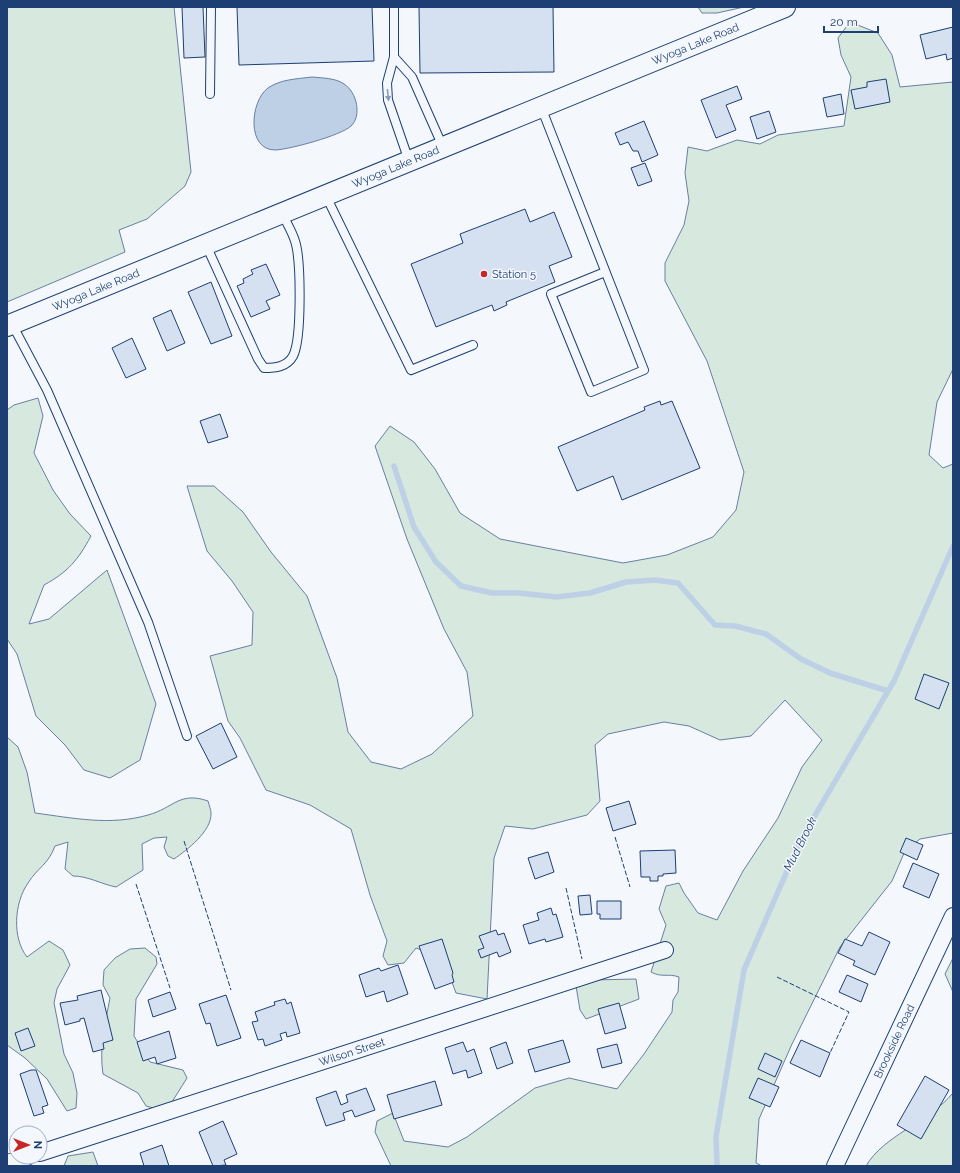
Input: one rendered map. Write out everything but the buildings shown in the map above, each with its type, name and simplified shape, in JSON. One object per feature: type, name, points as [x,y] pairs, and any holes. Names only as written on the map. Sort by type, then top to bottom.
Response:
[{"type":"street","name":"Wyoga Lake Road","points":[[9,325],[785,7]]},
{"type":"street","name":"Brookside Road","points":[[835,1166],[953,916]]},
{"type":"street","name":"Wilson Street","points":[[48,1150],[665,950]]},
{"type":"lane","points":[[210,94],[211,7]]},
{"type":"lane","points":[[394,7],[394,57],[387,83],[388,100],[410,161]]},
{"type":"lane","points":[[394,57],[412,77],[443,148]]},
{"type":"lane","points":[[541,107],[606,272],[644,370],[591,392],[551,294],[606,272]]},
{"type":"lane","points":[[326,195],[411,370],[472,345]]},
{"type":"lane","points":[[206,244],[258,359],[264,368],[280,368],[293,356],[298,331],[300,266],[295,241],[282,213]]},
{"type":"lane","points":[[9,325],[46,390],[148,622],[187,736]]},
{"type":"shaded area","points":[[7,7],[174,7],[191,172],[185,186],[147,219],[119,230],[125,252],[7,302]]},
{"type":"shaded area","points":[[698,7],[744,7],[717,13],[702,13]]},
{"type":"shaded area","points":[[850,22],[878,33],[892,55],[900,87],[953,82],[953,369],[937,402],[929,455],[943,468],[953,464],[953,833],[920,839],[905,851],[892,881],[840,947],[792,1044],[759,1119],[756,1163],[762,1166],[391,1166],[375,1132],[377,1121],[393,1113],[404,1141],[448,1147],[467,1137],[535,1088],[569,1078],[617,1089],[644,1054],[672,1012],[673,1000],[678,992],[679,977],[672,975],[658,975],[651,972],[666,925],[659,909],[666,886],[679,883],[698,913],[717,920],[743,871],[778,818],[802,767],[822,740],[785,700],[751,736],[720,740],[689,726],[664,722],[608,734],[595,745],[600,801],[587,815],[533,829],[505,826],[494,858],[487,999],[456,993],[443,958],[416,948],[404,963],[388,965],[383,956],[387,941],[370,895],[351,829],[310,805],[266,790],[240,738],[228,721],[210,656],[252,645],[253,612],[232,581],[207,551],[187,486],[214,486],[243,512],[271,552],[307,596],[337,678],[348,732],[371,762],[401,769],[432,754],[473,716],[467,672],[444,629],[407,539],[375,446],[390,426],[414,442],[435,469],[460,513],[500,539],[623,563],[667,555],[713,537],[736,510],[744,472],[707,361],[665,281],[665,263],[684,225],[689,201],[685,173],[688,147],[707,151],[737,140],[760,144],[778,135],[844,126],[851,77],[841,55],[838,38]]},
{"type":"shaded area","points":[[38,398],[43,416],[34,453],[53,490],[70,514],[91,536],[82,552],[72,565],[44,585],[29,624],[49,619],[107,570],[156,704],[140,760],[110,778],[84,770],[65,745],[36,716],[17,654],[7,639],[7,410],[14,405]]},
{"type":"shaded area","points":[[7,737],[18,747],[27,772],[35,813],[77,819],[106,821],[120,820],[148,815],[183,799],[190,798],[198,798],[208,801],[211,812],[210,820],[203,833],[192,845],[174,859],[168,856],[164,847],[167,837],[154,838],[142,844],[143,870],[116,887],[84,877],[73,876],[65,869],[68,842],[55,846],[49,858],[23,891],[18,910],[17,931],[22,949],[27,957],[49,941],[63,950],[70,965],[57,989],[54,1003],[64,1054],[73,1073],[77,1093],[76,1108],[67,1111],[47,1079],[25,1058],[7,1045]]},
{"type":"shaded area","points":[[145,948],[156,957],[157,964],[136,999],[134,1036],[150,1062],[183,1070],[187,1078],[170,1105],[157,1109],[146,1106],[138,1093],[103,1074],[102,1064],[103,1036],[110,998],[103,985],[104,970],[115,958],[130,949]]},
{"type":"shaded area","points":[[953,958],[953,992],[945,974]]},
{"type":"shaded area","points":[[636,979],[639,999],[586,1019],[580,1010],[576,986],[591,980]]},
{"type":"shaded area","points":[[953,1093],[953,1166],[866,1166],[874,1155],[884,1146],[932,1112]]},
{"type":"shaded area","points":[[93,1152],[98,1166],[64,1166],[68,1156]]},
{"type":"water","points":[[312,77],[341,82],[348,88],[355,98],[357,110],[354,122],[351,126],[337,134],[303,145],[276,150],[266,148],[260,143],[254,124],[257,103],[262,94],[268,88],[278,83]]},
{"type":"waterway","points":[[394,466],[414,527],[436,562],[461,586],[492,593],[519,593],[556,597],[590,593],[626,582],[655,580],[678,583],[715,625],[735,626],[766,634],[801,659],[830,673],[888,691]]},
{"type":"waterway","name":"Mud Brook","points":[[717,1166],[716,1137],[744,970],[800,841],[894,681],[953,546]]},
{"type":"fence","points":[[615,837],[630,887]]},
{"type":"fence","points":[[184,841],[231,990]]},
{"type":"fence","points":[[136,884],[170,988]]},
{"type":"fence","points":[[566,888],[582,959]]},
{"type":"fence","points":[[777,977],[849,1012],[830,1053]]},
{"type":"place","name":"Station 5","points":[[484,274]]}]
